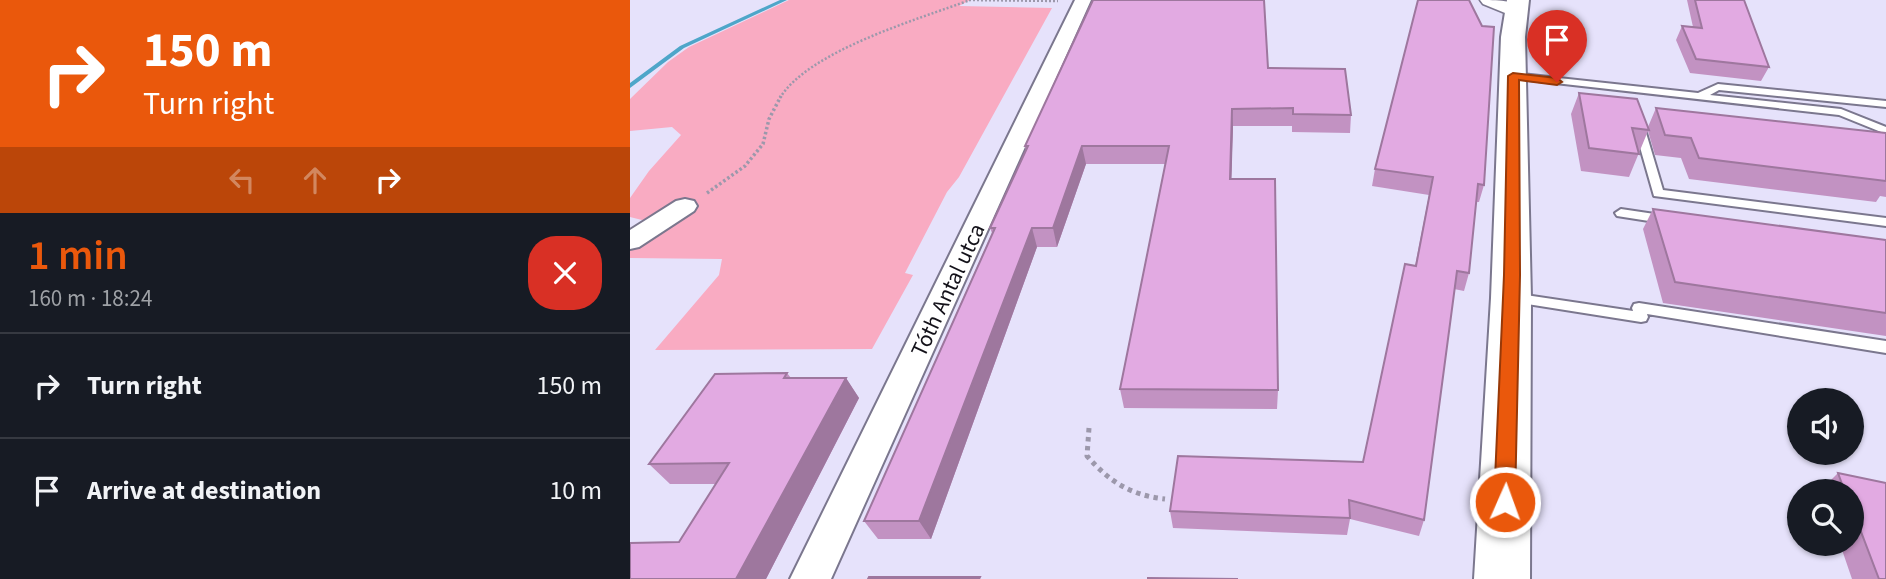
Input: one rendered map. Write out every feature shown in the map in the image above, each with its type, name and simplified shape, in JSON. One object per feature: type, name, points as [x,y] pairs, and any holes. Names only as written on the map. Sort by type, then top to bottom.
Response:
[{"type":"main road","points":[[1502,579],[1511,298],[1513,37],[1508,4]]},
{"type":"street","name":"Tóth Antal utca","points":[[810,579],[1083,0]]},
{"type":"street","points":[[630,241],[685,206]]},
{"type":"lane","points":[[1513,76],[1629,91],[1841,112],[1886,131]]},
{"type":"lane","points":[[1699,97],[1718,87],[1886,104]]},
{"type":"lane","points":[[1629,91],[1632,103]]},
{"type":"lane","points":[[1636,116],[1658,193],[1886,222]]},
{"type":"lane","points":[[1621,213],[1687,223]]},
{"type":"lane","points":[[1511,298],[1886,347]]},
{"type":"path","points":[[685,206],[745,166],[763,144],[769,120],[782,94],[803,73],[848,47],[969,0],[1083,0]]},
{"type":"path","points":[[1089,428],[1087,456],[1100,472],[1119,489],[1139,497],[1165,499]]},
{"type":"shaded area","points":[[789,0],[970,0],[959,6],[1052,8],[959,177],[947,192],[905,273],[913,275],[872,349],[655,350],[719,275],[722,259],[630,258],[630,241],[662,215],[642,220],[630,217],[630,198],[649,171],[681,135],[672,127],[630,131],[630,99],[668,62],[689,47]]},
{"type":"building","points":[[1093,0],[1264,0],[1268,68],[1345,69],[1351,115],[1293,114],[1293,108],[1232,109],[1230,179],[1275,179],[1278,390],[1120,389],[1169,146],[1082,146],[1053,228],[1032,228],[919,521],[864,521],[995,228],[990,228],[1028,146],[1025,146]]},
{"type":"building","points":[[1418,0],[1469,0],[1482,26],[1494,27],[1484,185],[1478,184],[1469,273],[1457,271],[1424,520],[1349,500],[1350,518],[1170,511],[1178,456],[1363,462],[1405,264],[1416,266],[1433,177],[1375,169]]},
{"type":"building","points":[[1695,0],[1744,0],[1769,67],[1696,59],[1682,26],[1702,28]]},
{"type":"building","points":[[1579,93],[1637,99],[1649,130],[1632,128],[1639,154],[1589,148]]},
{"type":"building","points":[[1656,108],[1886,133],[1886,181],[1699,158],[1691,138],[1665,135]]},
{"type":"building","points":[[1653,209],[1886,240],[1886,313],[1675,282]]},
{"type":"building","points":[[787,373],[784,378],[846,378],[736,579],[630,579],[630,543],[679,542],[729,463],[649,464],[715,374]]},
{"type":"building","points":[[1838,473],[1886,483],[1886,579],[1879,579],[1864,540],[1864,479],[1840,479]]},
{"type":"building","points":[[869,577],[980,577],[868,579]]},
{"type":"building","points":[[1148,578],[1238,579],[1148,579]]},
{"type":"waterway","points":[[630,86],[682,47],[784,0]]},
{"type":"route","points":[[1505,502],[1512,275],[1513,76],[1557,82]]}]
